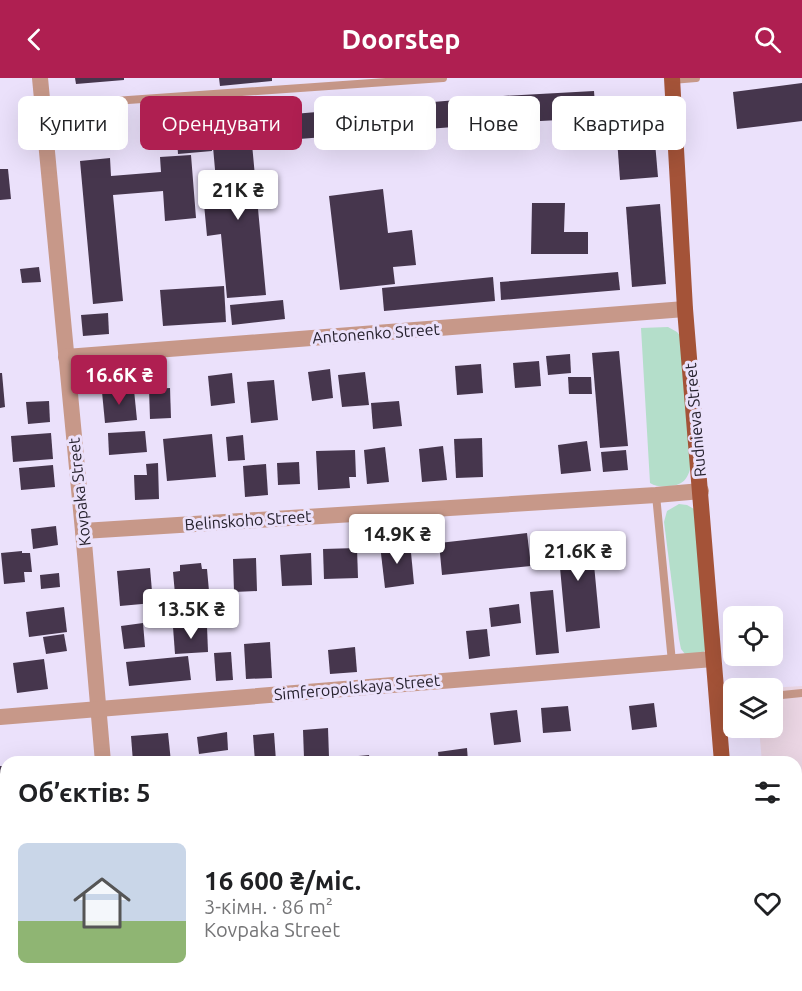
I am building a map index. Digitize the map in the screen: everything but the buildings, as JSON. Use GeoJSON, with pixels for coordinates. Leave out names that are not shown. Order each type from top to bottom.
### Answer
{"type":"FeatureCollection","features":[{"type":"Feature","properties":{"kind":"main road","name":"Rudnieva Street"},"geometry":{"type":"LineString","coordinates":[[672,79],[685,309],[713,659],[723,694]]}},
{"type":"Feature","properties":{"kind":"main road","name":"Rudnieva Street"},"geometry":{"type":"LineString","coordinates":[[722,756],[723,738]]}},
{"type":"Feature","properties":{"kind":"street","name":"Kovpaka Street"},"geometry":{"type":"LineString","coordinates":[[40,78],[42,96]]}},
{"type":"Feature","properties":{"kind":"street","name":"Kovpaka Street"},"geometry":{"type":"LineString","coordinates":[[47,150],[102,756]]}},
{"type":"Feature","properties":{"kind":"street","name":"Antonenko Street"},"geometry":{"type":"LineString","coordinates":[[66,357],[685,309]]}},
{"type":"Feature","properties":{"kind":"street","name":"Belinskoho Street"},"geometry":{"type":"LineString","coordinates":[[83,531],[656,495],[700,490]]}},
{"type":"Feature","properties":{"kind":"street","name":"Simferopolskaya Street"},"geometry":{"type":"LineString","coordinates":[[0,717],[713,659]]}},
{"type":"Feature","properties":{"kind":"lane"},"geometry":{"type":"LineString","coordinates":[[128,100],[442,78]]}},
{"type":"Feature","properties":{"kind":"lane"},"geometry":{"type":"LineString","coordinates":[[672,79],[696,78]]}},
{"type":"Feature","properties":{"kind":"lane"},"geometry":{"type":"LineString","coordinates":[[656,495],[672,662]]}},
{"type":"Feature","properties":{"kind":"lane"},"geometry":{"type":"LineString","coordinates":[[783,695],[802,693]]}},
{"type":"Feature","properties":{"kind":"shaded area"},"geometry":{"type":"Polygon","coordinates":[[[802,686],[802,756],[761,756],[760,738],[783,738],[783,687],[802,686]]]}},
{"type":"Feature","properties":{"kind":"green space"},"geometry":{"type":"Polygon","coordinates":[[[668,327],[683,339],[693,458],[684,481],[662,487],[650,483],[641,328],[668,327]]]}},
{"type":"Feature","properties":{"kind":"green space"},"geometry":{"type":"Polygon","coordinates":[[[679,504],[694,509],[707,648],[701,655],[685,654],[681,649],[679,639],[664,522],[667,511],[679,504]]]}}]}
